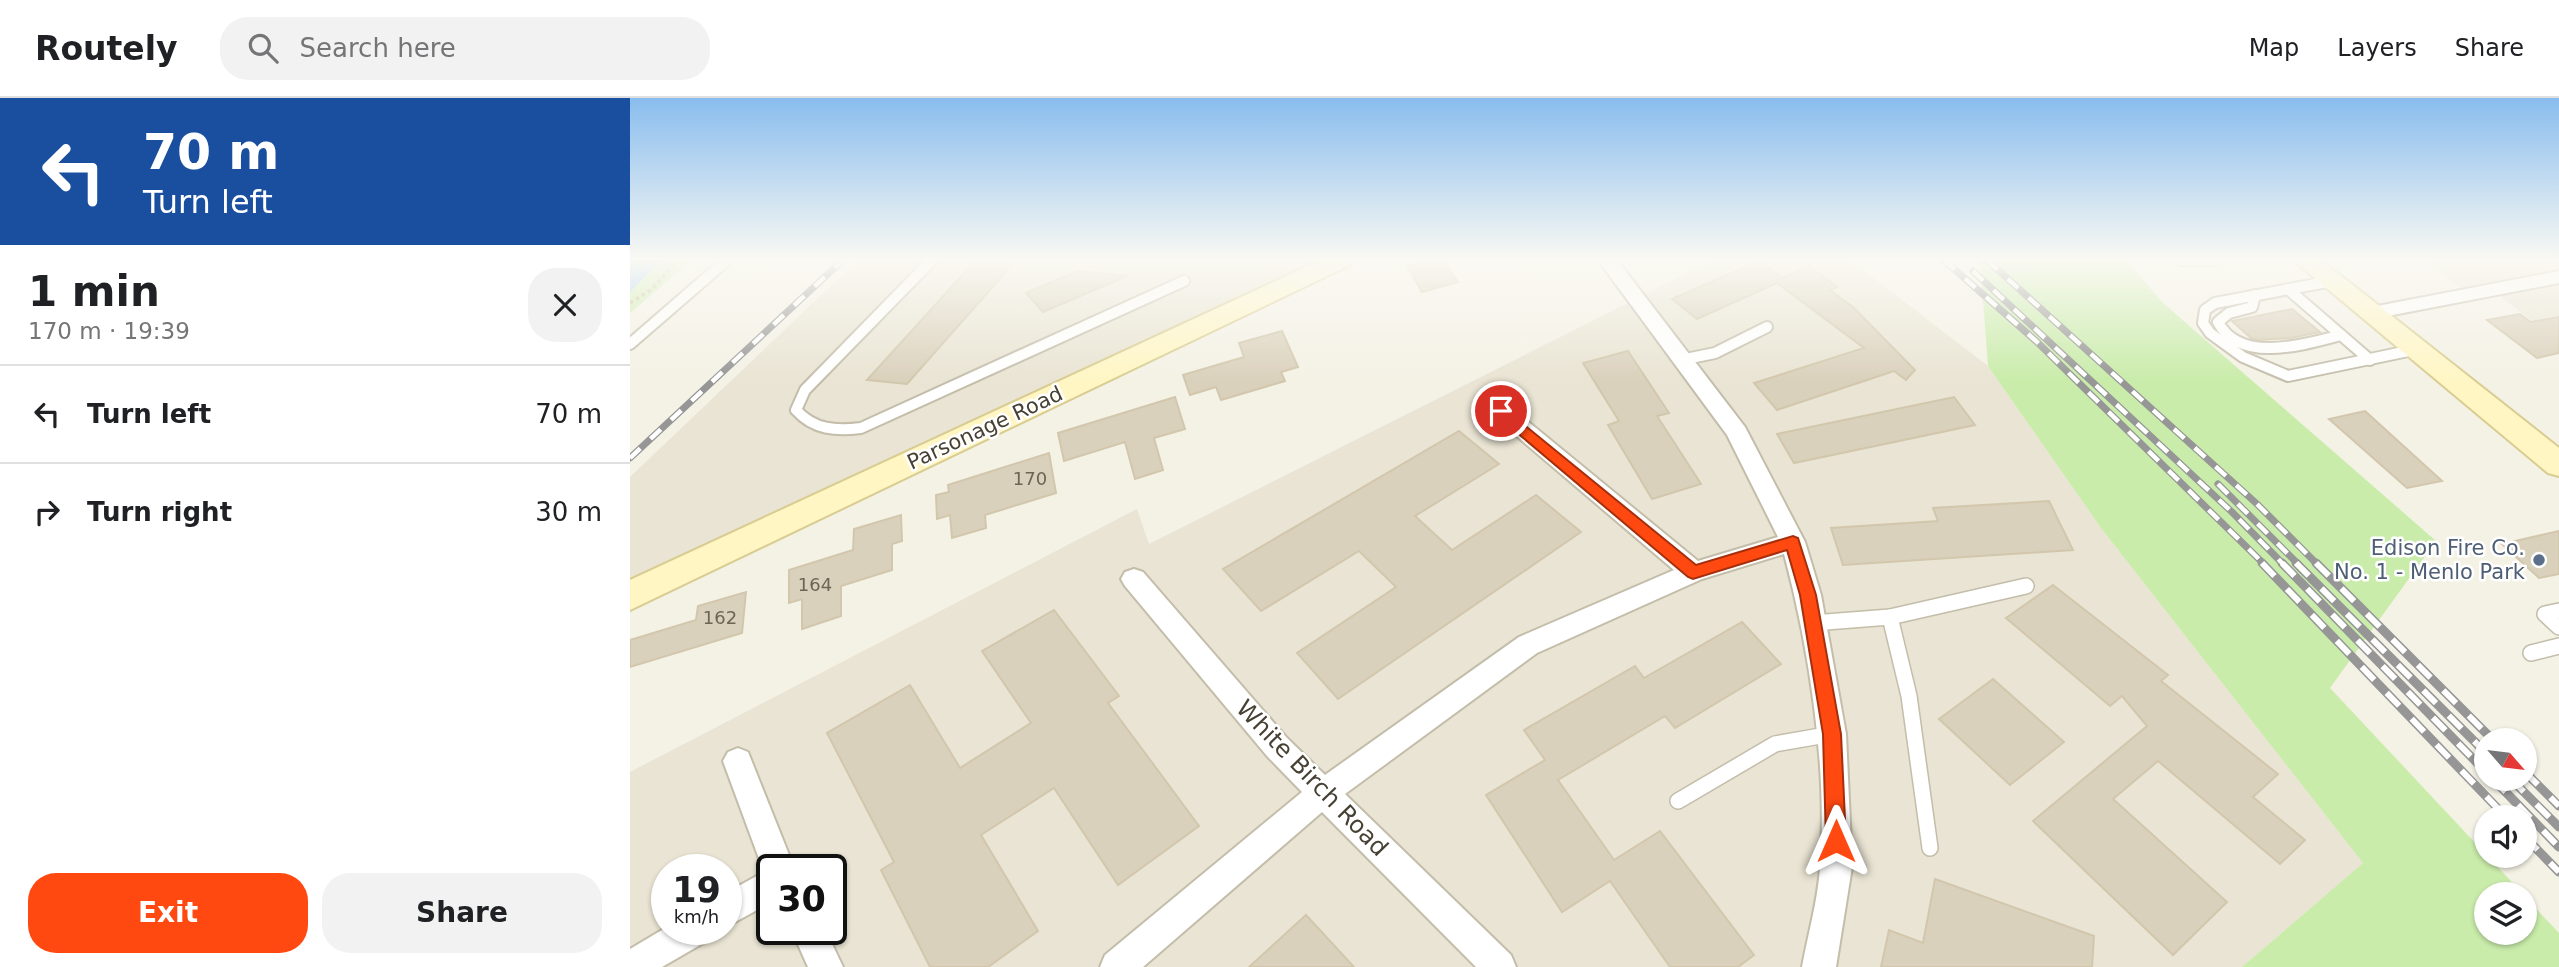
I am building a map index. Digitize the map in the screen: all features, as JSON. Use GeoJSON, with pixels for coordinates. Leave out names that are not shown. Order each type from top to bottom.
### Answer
{"type":"FeatureCollection","features":[{"type":"Feature","properties":{"kind":"main road"},"geometry":{"type":"LineString","coordinates":[[2356,301],[2559,465]]}},
{"type":"Feature","properties":{"kind":"street","name":"Parsonage Road"},"geometry":{"type":"LineString","coordinates":[[630,596],[1255,301]]}},
{"type":"Feature","properties":{"kind":"street"},"geometry":{"type":"LineString","coordinates":[[1637,301],[1737,432],[1793,542],[1812,623],[1832,734],[1837,814],[1836,867],[1819,967]]}},
{"type":"Feature","properties":{"kind":"street"},"geometry":{"type":"LineString","coordinates":[[2372,313],[2437,301]]}},
{"type":"Feature","properties":{"kind":"street"},"geometry":{"type":"LineString","coordinates":[[1501,411],[1693,572]]}},
{"type":"Feature","properties":{"kind":"street"},"geometry":{"type":"LineString","coordinates":[[1117,967],[1322,794],[1528,645],[1693,572],[1793,542]]}},
{"type":"Feature","properties":{"kind":"street","name":"White Birch Road"},"geometry":{"type":"LineString","coordinates":[[1134,579],[1322,794],[1499,967]]}},
{"type":"Feature","properties":{"kind":"street"},"geometry":{"type":"LineString","coordinates":[[738,761],[773,854]]}},
{"type":"Feature","properties":{"kind":"street"},"geometry":{"type":"LineString","coordinates":[[631,967],[668,945]]}},
{"type":"Feature","properties":{"kind":"street"},"geometry":{"type":"LineString","coordinates":[[815,945],[826,967]]}},
{"type":"Feature","properties":{"kind":"lane"},"geometry":{"type":"LineString","coordinates":[[630,344],[680,301]]}},
{"type":"Feature","properties":{"kind":"lane"},"geometry":{"type":"LineString","coordinates":[[892,301],[805,390],[796,410],[804,420],[832,430],[861,428],[1141,301]]}},
{"type":"Feature","properties":{"kind":"lane"},"geometry":{"type":"LineString","coordinates":[[2227,301],[2215,303],[2205,310],[2202,317],[2210,332],[2243,357],[2293,377],[2418,349]]}},
{"type":"Feature","properties":{"kind":"lane"},"geometry":{"type":"LineString","coordinates":[[2254,301],[2252,307],[2223,316],[2218,322],[2220,327],[2236,339],[2265,349],[2283,349],[2341,335]]}},
{"type":"Feature","properties":{"kind":"lane"},"geometry":{"type":"LineString","coordinates":[[2301,301],[2371,360]]}},
{"type":"Feature","properties":{"kind":"lane"},"geometry":{"type":"LineString","coordinates":[[1681,360],[1715,353],[1767,327]]}},
{"type":"Feature","properties":{"kind":"lane"},"geometry":{"type":"LineString","coordinates":[[1812,623],[1890,617],[2026,586]]}},
{"type":"Feature","properties":{"kind":"lane"},"geometry":{"type":"LineString","coordinates":[[2559,611],[2545,614],[2559,627]]}},
{"type":"Feature","properties":{"kind":"lane"},"geometry":{"type":"LineString","coordinates":[[1890,617],[1909,696],[1930,848]]}},
{"type":"Feature","properties":{"kind":"lane"},"geometry":{"type":"LineString","coordinates":[[2531,653],[2559,646]]}},
{"type":"Feature","properties":{"kind":"lane"},"geometry":{"type":"LineString","coordinates":[[1678,802],[1775,744],[1832,734]]}},
{"type":"Feature","properties":{"kind":"shaded area"},"geometry":{"type":"Polygon","coordinates":[[[815,301],[1255,301],[630,596],[630,477],[815,301]]]}},
{"type":"Feature","properties":{"kind":"shaded area"},"geometry":{"type":"Polygon","coordinates":[[[1632,301],[1903,301],[1988,366],[2101,528],[2363,863],[2242,967],[630,967],[630,772],[1137,509],[1149,544],[1632,301]]]}},
{"type":"Feature","properties":{"kind":"shaded area"},"geometry":{"type":"Polygon","coordinates":[[[2505,301],[2559,301],[2559,340],[2505,301]]]}},
{"type":"Feature","properties":{"kind":"green space"},"geometry":{"type":"Polygon","coordinates":[[[630,301],[645,301],[630,313],[630,301]]]}},
{"type":"Feature","properties":{"kind":"green space"},"geometry":{"type":"Polygon","coordinates":[[[1983,301],[2161,301],[2436,541],[2330,688],[2474,842],[2474,868],[2499,868],[2512,882],[2474,882],[2474,945],[2537,945],[2537,910],[2559,933],[2559,967],[2242,967],[2363,863],[2101,528],[1988,366],[1983,301]]]}},
{"type":"Feature","properties":{"kind":"building"},"geometry":{"type":"Polygon","coordinates":[[[939,301],[981,301],[907,384],[867,380],[939,301]]]}},
{"type":"Feature","properties":{"kind":"building"},"geometry":{"type":"Polygon","coordinates":[[[1033,301],[1070,301],[1043,312],[1033,301]]]}},
{"type":"Feature","properties":{"kind":"building"},"geometry":{"type":"Polygon","coordinates":[[[1674,301],[1738,301],[1697,319],[1674,301]]]}},
{"type":"Feature","properties":{"kind":"building"},"geometry":{"type":"Polygon","coordinates":[[[1800,301],[1844,301],[1915,370],[1906,380],[1894,371],[1777,410],[1754,383],[1864,348],[1800,301]]]}},
{"type":"Feature","properties":{"kind":"building"},"geometry":{"type":"Polygon","coordinates":[[[2292,309],[2320,332],[2291,338],[2258,340],[2251,338],[2232,321],[2292,309]]]}},
{"type":"Feature","properties":{"kind":"building"},"geometry":{"type":"Polygon","coordinates":[[[2520,314],[2531,322],[2559,317],[2559,353],[2537,358],[2487,320],[2520,314]]]}},
{"type":"Feature","properties":{"kind":"building"},"geometry":{"type":"Polygon","coordinates":[[[1282,331],[1298,367],[1281,372],[1285,381],[1221,400],[1216,387],[1190,395],[1183,375],[1244,357],[1239,343],[1282,331]]]}},
{"type":"Feature","properties":{"kind":"building"},"geometry":{"type":"Polygon","coordinates":[[[1628,351],[1669,413],[1657,416],[1701,484],[1652,499],[1608,425],[1619,421],[1583,363],[1628,351]]]}},
{"type":"Feature","properties":{"kind":"building"},"geometry":{"type":"Polygon","coordinates":[[[1175,397],[1185,429],[1154,438],[1163,470],[1135,479],[1125,442],[1064,461],[1058,433],[1175,397]]]}},
{"type":"Feature","properties":{"kind":"building"},"geometry":{"type":"Polygon","coordinates":[[[1954,397],[1975,425],[1794,463],[1777,434],[1954,397]]]}},
{"type":"Feature","properties":{"kind":"building"},"geometry":{"type":"Polygon","coordinates":[[[2365,411],[2442,481],[2407,488],[2329,419],[2365,411]]]}},
{"type":"Feature","properties":{"kind":"building"},"geometry":{"type":"Polygon","coordinates":[[[1459,431],[1499,464],[1415,516],[1452,550],[1536,495],[1581,532],[1338,699],[1297,653],[1396,587],[1359,551],[1261,611],[1223,569],[1459,431]]]}},
{"type":"Feature","properties":{"kind":"building"},"geometry":{"type":"Polygon","coordinates":[[[1049,453],[1056,493],[985,515],[986,528],[952,538],[950,515],[937,519],[936,495],[949,492],[948,485],[1049,453]]]}},
{"type":"Feature","properties":{"kind":"building"},"geometry":{"type":"Polygon","coordinates":[[[2049,501],[2073,550],[1843,565],[1831,528],[1938,521],[1933,508],[2049,501]]]}},
{"type":"Feature","properties":{"kind":"building"},"geometry":{"type":"Polygon","coordinates":[[[901,515],[902,541],[892,544],[892,570],[841,586],[841,616],[802,629],[802,599],[789,603],[789,570],[853,550],[854,529],[901,515]]]}},
{"type":"Feature","properties":{"kind":"building","name":"Edison Fire Co. No. 1 - Menlo Park"},"geometry":{"type":"Polygon","coordinates":[[[2559,531],[2559,574],[2539,578],[2502,544],[2559,531]]]}},
{"type":"Feature","properties":{"kind":"building"},"geometry":{"type":"Polygon","coordinates":[[[2053,585],[2168,675],[2161,681],[2278,774],[2253,797],[2305,840],[2280,864],[2158,761],[2113,799],[2227,902],[2173,955],[2033,821],[2147,726],[2122,696],[2110,706],[2006,618],[2053,585]]]}},
{"type":"Feature","properties":{"kind":"building"},"geometry":{"type":"Polygon","coordinates":[[[746,592],[742,633],[630,667],[630,640],[696,620],[698,606],[746,592]]]}},
{"type":"Feature","properties":{"kind":"building"},"geometry":{"type":"Polygon","coordinates":[[[1054,610],[1119,696],[1108,703],[1199,826],[1118,885],[1054,788],[981,835],[1038,931],[988,967],[930,967],[881,870],[894,862],[827,733],[910,685],[960,768],[1031,723],[982,651],[1054,610]]]}},
{"type":"Feature","properties":{"kind":"building"},"geometry":{"type":"Polygon","coordinates":[[[1742,622],[1781,664],[1675,728],[1665,716],[1558,780],[1614,860],[1660,831],[1754,955],[1738,967],[1670,967],[1610,881],[1562,912],[1486,795],[1545,760],[1524,730],[1635,666],[1644,678],[1742,622]]]}},
{"type":"Feature","properties":{"kind":"building"},"geometry":{"type":"Polygon","coordinates":[[[1993,679],[2064,742],[2010,785],[1939,719],[1993,679]]]}},
{"type":"Feature","properties":{"kind":"building"},"geometry":{"type":"Polygon","coordinates":[[[1935,879],[2094,936],[2092,967],[1881,967],[1889,930],[1923,943],[1935,879]]]}},
{"type":"Feature","properties":{"kind":"building"},"geometry":{"type":"Polygon","coordinates":[[[1306,915],[1354,967],[1249,967],[1306,915]]]}},
{"type":"Feature","properties":{"kind":"railway"},"geometry":{"type":"LineString","coordinates":[[630,458],[799,301]]}},
{"type":"Feature","properties":{"kind":"railway"},"geometry":{"type":"LineString","coordinates":[[1990,301],[2036,341],[2264,564]]}},
{"type":"Feature","properties":{"kind":"railway"},"geometry":{"type":"LineString","coordinates":[[2005,301],[2232,512],[2283,564]]}},
{"type":"Feature","properties":{"kind":"railway"},"geometry":{"type":"LineString","coordinates":[[2032,301],[2257,504],[2481,728]]}},
{"type":"Feature","properties":{"kind":"railway"},"geometry":{"type":"LineString","coordinates":[[2218,484],[2298,564]]}},
{"type":"Feature","properties":{"kind":"railway"},"geometry":{"type":"LineString","coordinates":[[2262,563],[2494,805]]}},
{"type":"Feature","properties":{"kind":"railway"},"geometry":{"type":"LineString","coordinates":[[2282,563],[2474,760]]}},
{"type":"Feature","properties":{"kind":"railway"},"geometry":{"type":"LineString","coordinates":[[2296,563],[2474,741]]}},
{"type":"Feature","properties":{"kind":"railway"},"geometry":{"type":"LineString","coordinates":[[2538,785],[2559,806]]}},
{"type":"Feature","properties":{"kind":"railway"},"geometry":{"type":"LineString","coordinates":[[2505,791],[2559,847]]}},
{"type":"Feature","properties":{"kind":"railway"},"geometry":{"type":"LineString","coordinates":[[2523,791],[2559,827]]}},
{"type":"Feature","properties":{"kind":"railway"},"geometry":{"type":"LineString","coordinates":[[2537,849],[2559,872]]}},
{"type":"Feature","properties":{"kind":"place","name":"Edison Fire Co. No. 1 - Menlo Park"},"geometry":{"type":"Point","coordinates":[2539,560]}},
{"type":"Feature","properties":{"kind":"route"},"geometry":{"type":"LineString","coordinates":[[1501,411],[1693,572],[1793,542],[1808,595],[1832,734],[1836,841]]}}]}
